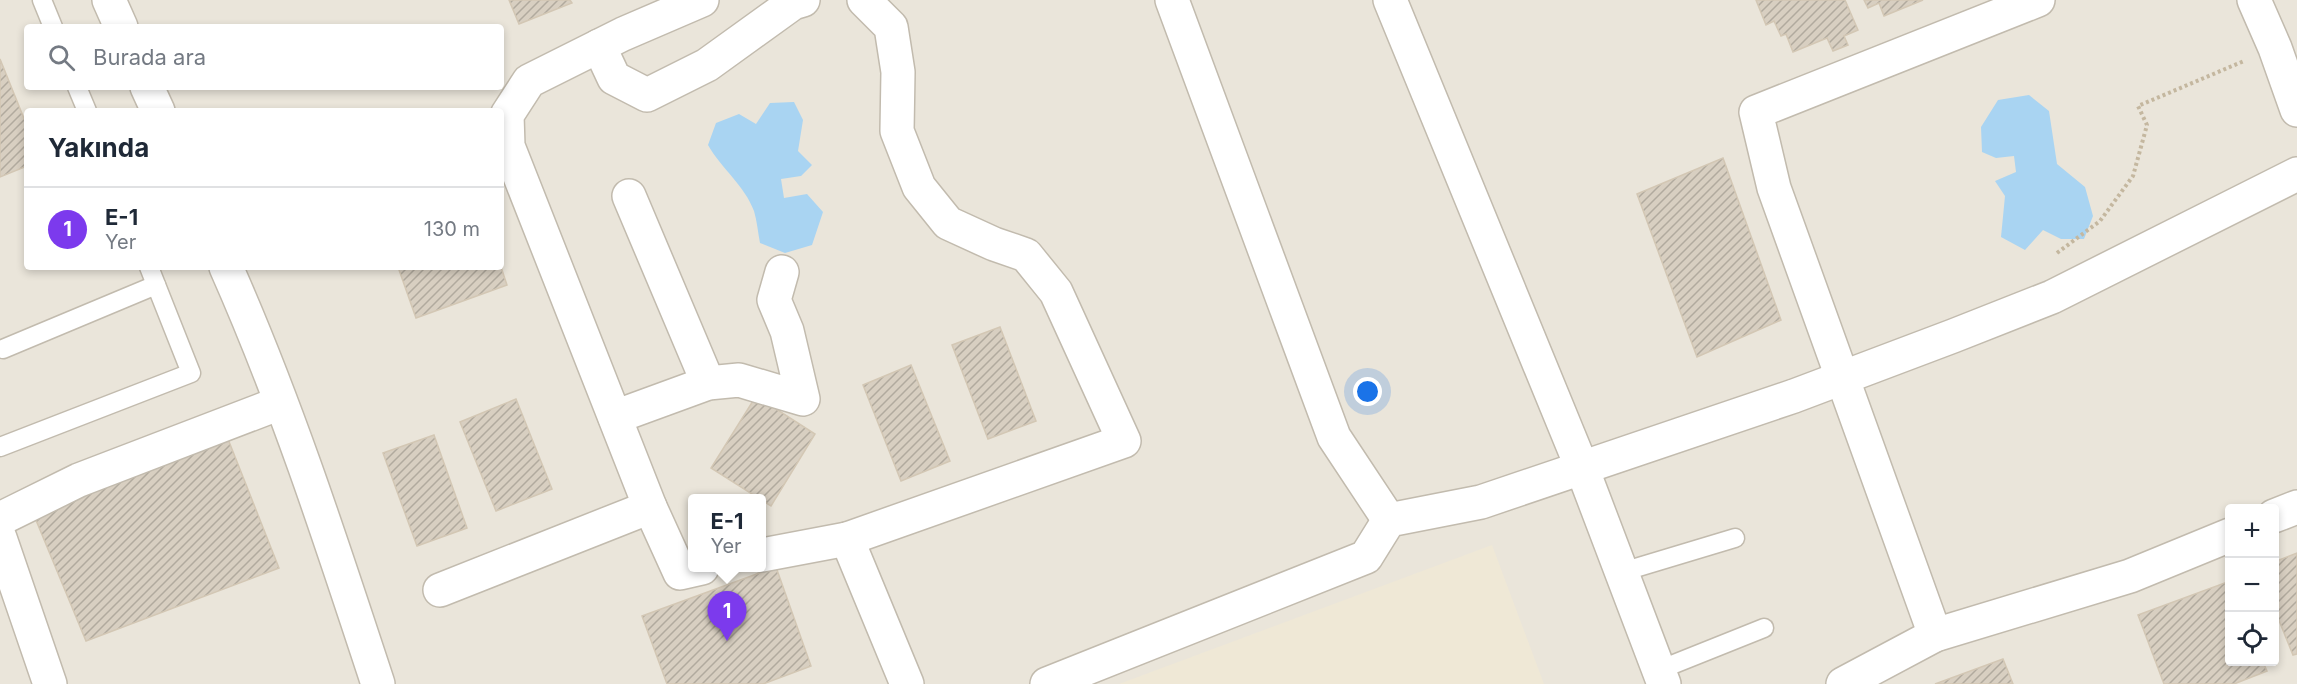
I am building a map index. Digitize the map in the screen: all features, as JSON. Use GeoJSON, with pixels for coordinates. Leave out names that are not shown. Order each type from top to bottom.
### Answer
{"type":"FeatureCollection","features":[{"type":"Feature","properties":{"kind":"street"},"geometry":{"type":"LineString","coordinates":[[109,0],[119,24]]}},
{"type":"Feature","properties":{"kind":"street"},"geometry":{"type":"LineString","coordinates":[[688,571],[680,573],[650,507],[508,146],[507,115],[529,81],[599,46],[702,0]]}},
{"type":"Feature","properties":{"kind":"street"},"geometry":{"type":"LineString","coordinates":[[599,46],[614,78],[647,95],[706,65],[793,3],[803,0]]}},
{"type":"Feature","properties":{"kind":"street"},"geometry":{"type":"LineString","coordinates":[[766,554],[847,539],[1124,441],[1056,292],[1026,255],[994,244],[948,223],[919,187],[897,131],[898,72],[891,27],[864,0]]}},
{"type":"Feature","properties":{"kind":"street"},"geometry":{"type":"LineString","coordinates":[[1172,0],[1334,437],[1389,520]]}},
{"type":"Feature","properties":{"kind":"street"},"geometry":{"type":"LineString","coordinates":[[1390,0],[1582,468],[1662,677]]}},
{"type":"Feature","properties":{"kind":"street"},"geometry":{"type":"LineString","coordinates":[[2254,0],[2275,48],[2297,110]]}},
{"type":"Feature","properties":{"kind":"street"},"geometry":{"type":"LineString","coordinates":[[1935,635],[1774,188],[1756,112],[2034,1]]}},
{"type":"Feature","properties":{"kind":"street"},"geometry":{"type":"LineString","coordinates":[[148,90],[157,108]]}},
{"type":"Feature","properties":{"kind":"street"},"geometry":{"type":"LineString","coordinates":[[1047,684],[1366,557],[1389,520],[1481,502],[1842,378],[2052,297],[2297,174]]}},
{"type":"Feature","properties":{"kind":"street"},"geometry":{"type":"LineString","coordinates":[[629,196],[708,383]]}},
{"type":"Feature","properties":{"kind":"street"},"geometry":{"type":"LineString","coordinates":[[227,270],[243,305],[321,513],[378,684]]}},
{"type":"Feature","properties":{"kind":"street"},"geometry":{"type":"LineString","coordinates":[[615,417],[708,383],[739,380],[803,399],[787,332],[774,300],[782,272]]}},
{"type":"Feature","properties":{"kind":"street"},"geometry":{"type":"LineString","coordinates":[[0,519],[80,480],[280,403]]}},
{"type":"Feature","properties":{"kind":"street"},"geometry":{"type":"LineString","coordinates":[[440,590],[650,507]]}},
{"type":"Feature","properties":{"kind":"street"},"geometry":{"type":"LineString","coordinates":[[2279,514],[2297,507]]}},
{"type":"Feature","properties":{"kind":"street"},"geometry":{"type":"LineString","coordinates":[[1843,684],[1935,635],[2130,576],[2225,537]]}},
{"type":"Feature","properties":{"kind":"street"},"geometry":{"type":"LineString","coordinates":[[0,538],[50,684]]}},
{"type":"Feature","properties":{"kind":"street"},"geometry":{"type":"LineString","coordinates":[[847,539],[907,684]]}},
{"type":"Feature","properties":{"kind":"lane"},"geometry":{"type":"LineString","coordinates":[[42,0],[52,24]]}},
{"type":"Feature","properties":{"kind":"lane"},"geometry":{"type":"LineString","coordinates":[[78,90],[86,108]]}},
{"type":"Feature","properties":{"kind":"lane"},"geometry":{"type":"LineString","coordinates":[[0,447],[191,373],[150,270]]}},
{"type":"Feature","properties":{"kind":"lane"},"geometry":{"type":"LineString","coordinates":[[3,349],[156,285]]}},
{"type":"Feature","properties":{"kind":"lane"},"geometry":{"type":"LineString","coordinates":[[1622,572],[1735,538]]}},
{"type":"Feature","properties":{"kind":"lane"},"geometry":{"type":"LineString","coordinates":[[1662,677],[1764,628]]}},
{"type":"Feature","properties":{"kind":"path"},"geometry":{"type":"LineString","coordinates":[[2052,297],[2042,264],[2100,221],[2133,176],[2147,125],[2138,105],[2275,48]]}},
{"type":"Feature","properties":{"kind":"shaded area"},"geometry":{"type":"Polygon","coordinates":[[[0,0],[2297,0],[2297,684],[0,684],[0,0]]]}},
{"type":"Feature","properties":{"kind":"shaded area"},"geometry":{"type":"Polygon","coordinates":[[[1492,545],[1544,684],[1119,684],[1492,545]]]}},
{"type":"Feature","properties":{"kind":"water"},"geometry":{"type":"Polygon","coordinates":[[[2029,95],[2049,111],[2057,164],[2085,187],[2093,216],[2084,239],[2061,239],[2043,230],[2025,250],[2001,237],[2005,196],[1995,181],[2016,172],[2014,156],[1996,158],[1982,152],[1981,127],[1998,100],[2029,95]]]}},
{"type":"Feature","properties":{"kind":"water"},"geometry":{"type":"Polygon","coordinates":[[[794,102],[803,120],[798,151],[812,165],[801,176],[781,179],[784,198],[807,194],[823,212],[812,245],[785,253],[760,243],[750,202],[708,145],[716,123],[739,114],[756,124],[770,103],[794,102]]]}},
{"type":"Feature","properties":{"kind":"building"},"geometry":{"type":"Polygon","coordinates":[[[509,0],[570,0],[572,3],[519,24],[509,0]]]}},
{"type":"Feature","properties":{"kind":"building"},"geometry":{"type":"Polygon","coordinates":[[[1756,0],[1845,0],[1858,30],[1844,36],[1848,45],[1833,51],[1827,38],[1793,52],[1786,34],[1781,36],[1774,21],[1766,25],[1756,0]]]}},
{"type":"Feature","properties":{"kind":"building"},"geometry":{"type":"Polygon","coordinates":[[[1864,0],[1923,0],[1884,16],[1879,3],[1868,8],[1864,0]]]}},
{"type":"Feature","properties":{"kind":"building"},"geometry":{"type":"Polygon","coordinates":[[[0,59],[24,119],[24,167],[0,177],[0,59]]]}},
{"type":"Feature","properties":{"kind":"building"},"geometry":{"type":"Polygon","coordinates":[[[1723,158],[1781,320],[1697,357],[1637,194],[1723,158]]]}},
{"type":"Feature","properties":{"kind":"building"},"geometry":{"type":"Polygon","coordinates":[[[399,270],[502,270],[507,285],[416,318],[399,270]]]}},
{"type":"Feature","properties":{"kind":"building"},"geometry":{"type":"Polygon","coordinates":[[[1000,327],[1036,421],[988,439],[952,345],[1000,327]]]}},
{"type":"Feature","properties":{"kind":"building"},"geometry":{"type":"Polygon","coordinates":[[[911,365],[950,461],[901,481],[863,385],[911,365]]]}},
{"type":"Feature","properties":{"kind":"building"},"geometry":{"type":"Polygon","coordinates":[[[756,396],[815,434],[771,506],[766,503],[766,494],[752,494],[711,468],[756,396]]]}},
{"type":"Feature","properties":{"kind":"building"},"geometry":{"type":"Polygon","coordinates":[[[516,399],[552,489],[496,511],[460,422],[516,399]]]}},
{"type":"Feature","properties":{"kind":"building"},"geometry":{"type":"Polygon","coordinates":[[[226,434],[279,568],[86,641],[33,513],[226,434]]]}},
{"type":"Feature","properties":{"kind":"building"},"geometry":{"type":"Polygon","coordinates":[[[434,435],[467,528],[417,546],[383,453],[434,435]]]}},
{"type":"Feature","properties":{"kind":"building"},"geometry":{"type":"Polygon","coordinates":[[[2297,553],[2297,654],[2293,655],[2279,620],[2279,560],[2297,553]]]}},
{"type":"Feature","properties":{"kind":"building"},"geometry":{"type":"Polygon","coordinates":[[[776,567],[811,666],[763,684],[667,684],[642,616],[776,567]]]}},
{"type":"Feature","properties":{"kind":"building"},"geometry":{"type":"Polygon","coordinates":[[[2225,583],[2225,666],[2265,666],[2267,671],[2234,684],[2164,684],[2138,615],[2225,583]]]}},
{"type":"Feature","properties":{"kind":"building"},"geometry":{"type":"Polygon","coordinates":[[[2003,659],[2013,684],[1935,684],[2003,659]]]}},
{"type":"Feature","properties":{"kind":"place","name":"E-1"},"geometry":{"type":"Point","coordinates":[727,641]}}]}
